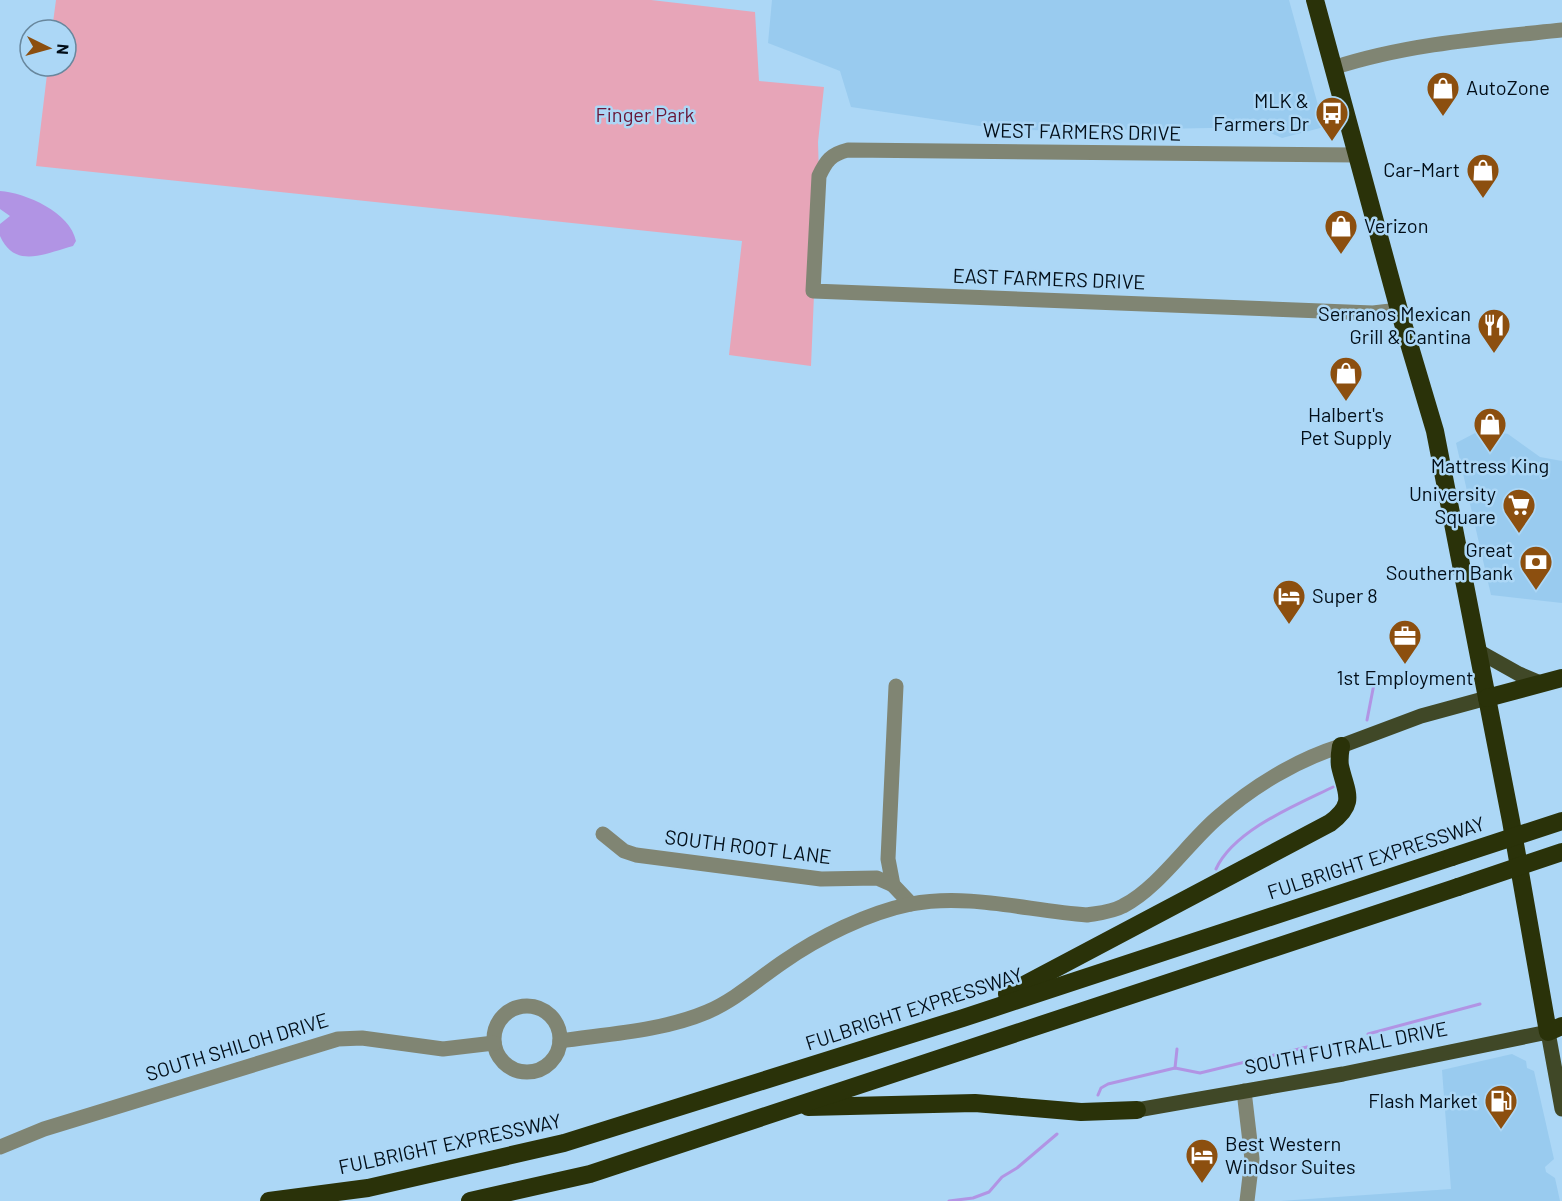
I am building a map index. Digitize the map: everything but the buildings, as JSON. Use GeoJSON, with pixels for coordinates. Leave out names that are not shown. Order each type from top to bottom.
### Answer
{"type":"FeatureCollection","features":[{"type":"Feature","properties":{"kind":"highway"},"geometry":{"type":"LineString","coordinates":[[1315,0],[1399,310],[1435,431],[1555,1029]]}},
{"type":"Feature","properties":{"kind":"highway"},"geometry":{"type":"LineString","coordinates":[[1487,698],[1562,678]]}},
{"type":"Feature","properties":{"kind":"highway"},"geometry":{"type":"LineString","coordinates":[[963,1018],[1330,823],[1344,809],[1348,795],[1340,765],[1341,746]]}},
{"type":"Feature","properties":{"kind":"highway","name":"FULBRIGHT EXPRESSWAY"},"geometry":{"type":"LineString","coordinates":[[269,1201],[368,1188],[564,1143],[963,1018],[1562,820]]}},
{"type":"Feature","properties":{"kind":"highway"},"geometry":{"type":"LineString","coordinates":[[470,1201],[590,1174],[1562,852]]}},
{"type":"Feature","properties":{"kind":"highway"},"geometry":{"type":"LineString","coordinates":[[788,1107],[975,1103],[1081,1112],[1137,1110]]}},
{"type":"Feature","properties":{"kind":"main road"},"geometry":{"type":"LineString","coordinates":[[1478,651],[1519,675],[1540,683]]}},
{"type":"Feature","properties":{"kind":"main road"},"geometry":{"type":"LineString","coordinates":[[1341,746],[1421,716],[1487,698]]}},
{"type":"Feature","properties":{"kind":"main road"},"geometry":{"type":"LineString","coordinates":[[1555,1029],[1562,1109]]}},
{"type":"Feature","properties":{"kind":"main road","name":"SOUTH FUTRALL DRIVE"},"geometry":{"type":"LineString","coordinates":[[1137,1110],[1343,1074],[1555,1029]]}},
{"type":"Feature","properties":{"kind":"street"},"geometry":{"type":"LineString","coordinates":[[1333,68],[1353,62],[1465,41],[1562,30]]}},
{"type":"Feature","properties":{"kind":"street","name":"WEST FARMERS DRIVE"},"geometry":{"type":"LineString","coordinates":[[819,176],[830,158],[836,153],[848,150],[1358,155]]}},
{"type":"Feature","properties":{"kind":"street","name":"EAST FARMERS DRIVE"},"geometry":{"type":"LineString","coordinates":[[819,176],[813,291],[1373,313],[1399,310]]}},
{"type":"Feature","properties":{"kind":"street"},"geometry":{"type":"LineString","coordinates":[[896,686],[888,859],[894,885],[911,904]]}},
{"type":"Feature","properties":{"kind":"street"},"geometry":{"type":"LineString","coordinates":[[560,1041],[668,1024],[707,1012],[810,946],[866,919],[911,904],[950,900],[1087,915],[1106,913],[1123,907],[1145,890],[1217,818],[1246,795],[1290,768],[1341,746]]}},
{"type":"Feature","properties":{"kind":"street","name":"SOUTH ROOT LANE"},"geometry":{"type":"LineString","coordinates":[[603,834],[624,851],[636,855],[809,878],[877,878],[894,885]]}},
{"type":"Feature","properties":{"kind":"street"},"geometry":{"type":"LineString","coordinates":[[528,1006],[549,1014],[556,1023],[560,1041],[557,1055],[550,1063],[531,1072],[511,1068],[497,1053],[494,1042],[500,1021],[517,1007],[528,1006]]}},
{"type":"Feature","properties":{"kind":"street","name":"SOUTH SHILOH DRIVE"},"geometry":{"type":"LineString","coordinates":[[0,1147],[44,1129],[338,1039],[362,1038],[443,1049],[494,1042]]}},
{"type":"Feature","properties":{"kind":"street"},"geometry":{"type":"LineString","coordinates":[[1244,1091],[1252,1159],[1247,1201]]}},
{"type":"Feature","properties":{"kind":"shaded area"},"geometry":{"type":"Polygon","coordinates":[[[772,0],[1289,0],[1324,127],[1282,138],[1257,127],[1062,131],[1000,129],[851,107],[840,71],[768,43],[772,0]]]}},
{"type":"Feature","properties":{"kind":"shaded area"},"geometry":{"type":"Polygon","coordinates":[[[0,191],[34,200],[56,213],[72,231],[76,241],[73,246],[42,255],[23,256],[14,253],[0,236],[0,224],[10,216],[0,209],[0,191]]]}},
{"type":"Feature","properties":{"kind":"shaded area","name":"University Square"},"geometry":{"type":"Polygon","coordinates":[[[1487,430],[1508,434],[1540,457],[1562,461],[1562,603],[1491,595],[1456,443],[1477,432],[1487,430]]]}},
{"type":"Feature","properties":{"kind":"shaded area"},"geometry":{"type":"Polygon","coordinates":[[[1512,1054],[1526,1061],[1527,1068],[1534,1071],[1554,1159],[1545,1167],[1546,1172],[1555,1178],[1560,1201],[1280,1201],[1451,1189],[1442,1070],[1512,1054]]]}},
{"type":"Feature","properties":{"kind":"green space","name":"Finger Park"},"geometry":{"type":"Polygon","coordinates":[[[56,0],[651,0],[755,12],[759,81],[824,87],[818,142],[819,176],[811,366],[729,355],[742,241],[36,166],[47,78],[78,78],[78,18],[54,18],[56,0]]]}},
{"type":"Feature","properties":{"kind":"waterway"},"geometry":{"type":"LineString","coordinates":[[1367,720],[1374,684]]}},
{"type":"Feature","properties":{"kind":"waterway"},"geometry":{"type":"LineString","coordinates":[[1216,869],[1225,855],[1251,831],[1267,820],[1333,787]]}},
{"type":"Feature","properties":{"kind":"waterway"},"geometry":{"type":"LineString","coordinates":[[1368,1034],[1480,1004]]}},
{"type":"Feature","properties":{"kind":"waterway"},"geometry":{"type":"LineString","coordinates":[[1098,1095],[1101,1088],[1108,1084],[1175,1068],[1200,1073],[1307,1047]]}},
{"type":"Feature","properties":{"kind":"waterway"},"geometry":{"type":"LineString","coordinates":[[1175,1068],[1177,1049]]}},
{"type":"Feature","properties":{"kind":"waterway"},"geometry":{"type":"LineString","coordinates":[[949,1201],[973,1198],[989,1192],[1002,1177],[1017,1168],[1057,1134]]}},
{"type":"Feature","properties":{"kind":"place","name":"AutoZone"},"geometry":{"type":"Point","coordinates":[1443,117]}},
{"type":"Feature","properties":{"kind":"place","name":"MLK & Farmers Dr"},"geometry":{"type":"Point","coordinates":[1332,142]}},
{"type":"Feature","properties":{"kind":"place","name":"Car-Mart"},"geometry":{"type":"Point","coordinates":[1483,199]}},
{"type":"Feature","properties":{"kind":"place","name":"Verizon"},"geometry":{"type":"Point","coordinates":[1341,255]}},
{"type":"Feature","properties":{"kind":"place","name":"Serranos Mexican Grill & Cantina"},"geometry":{"type":"Point","coordinates":[1494,354]}},
{"type":"Feature","properties":{"kind":"place","name":"Halbert's Pet Supply"},"geometry":{"type":"Point","coordinates":[1346,402]}},
{"type":"Feature","properties":{"kind":"place","name":"Mattress King"},"geometry":{"type":"Point","coordinates":[1490,453]}},
{"type":"Feature","properties":{"kind":"place","name":"University Square"},"geometry":{"type":"Point","coordinates":[1519,534]}},
{"type":"Feature","properties":{"kind":"place","name":"Great Southern Bank"},"geometry":{"type":"Point","coordinates":[1536,591]}},
{"type":"Feature","properties":{"kind":"place","name":"Super 8"},"geometry":{"type":"Point","coordinates":[1289,625]}},
{"type":"Feature","properties":{"kind":"place","name":"1st Employment"},"geometry":{"type":"Point","coordinates":[1405,665]}},
{"type":"Feature","properties":{"kind":"place","name":"Flash Market"},"geometry":{"type":"Point","coordinates":[1501,1130]}},
{"type":"Feature","properties":{"kind":"place","name":"Best Western Windsor Suites"},"geometry":{"type":"Point","coordinates":[1202,1184]}}]}
